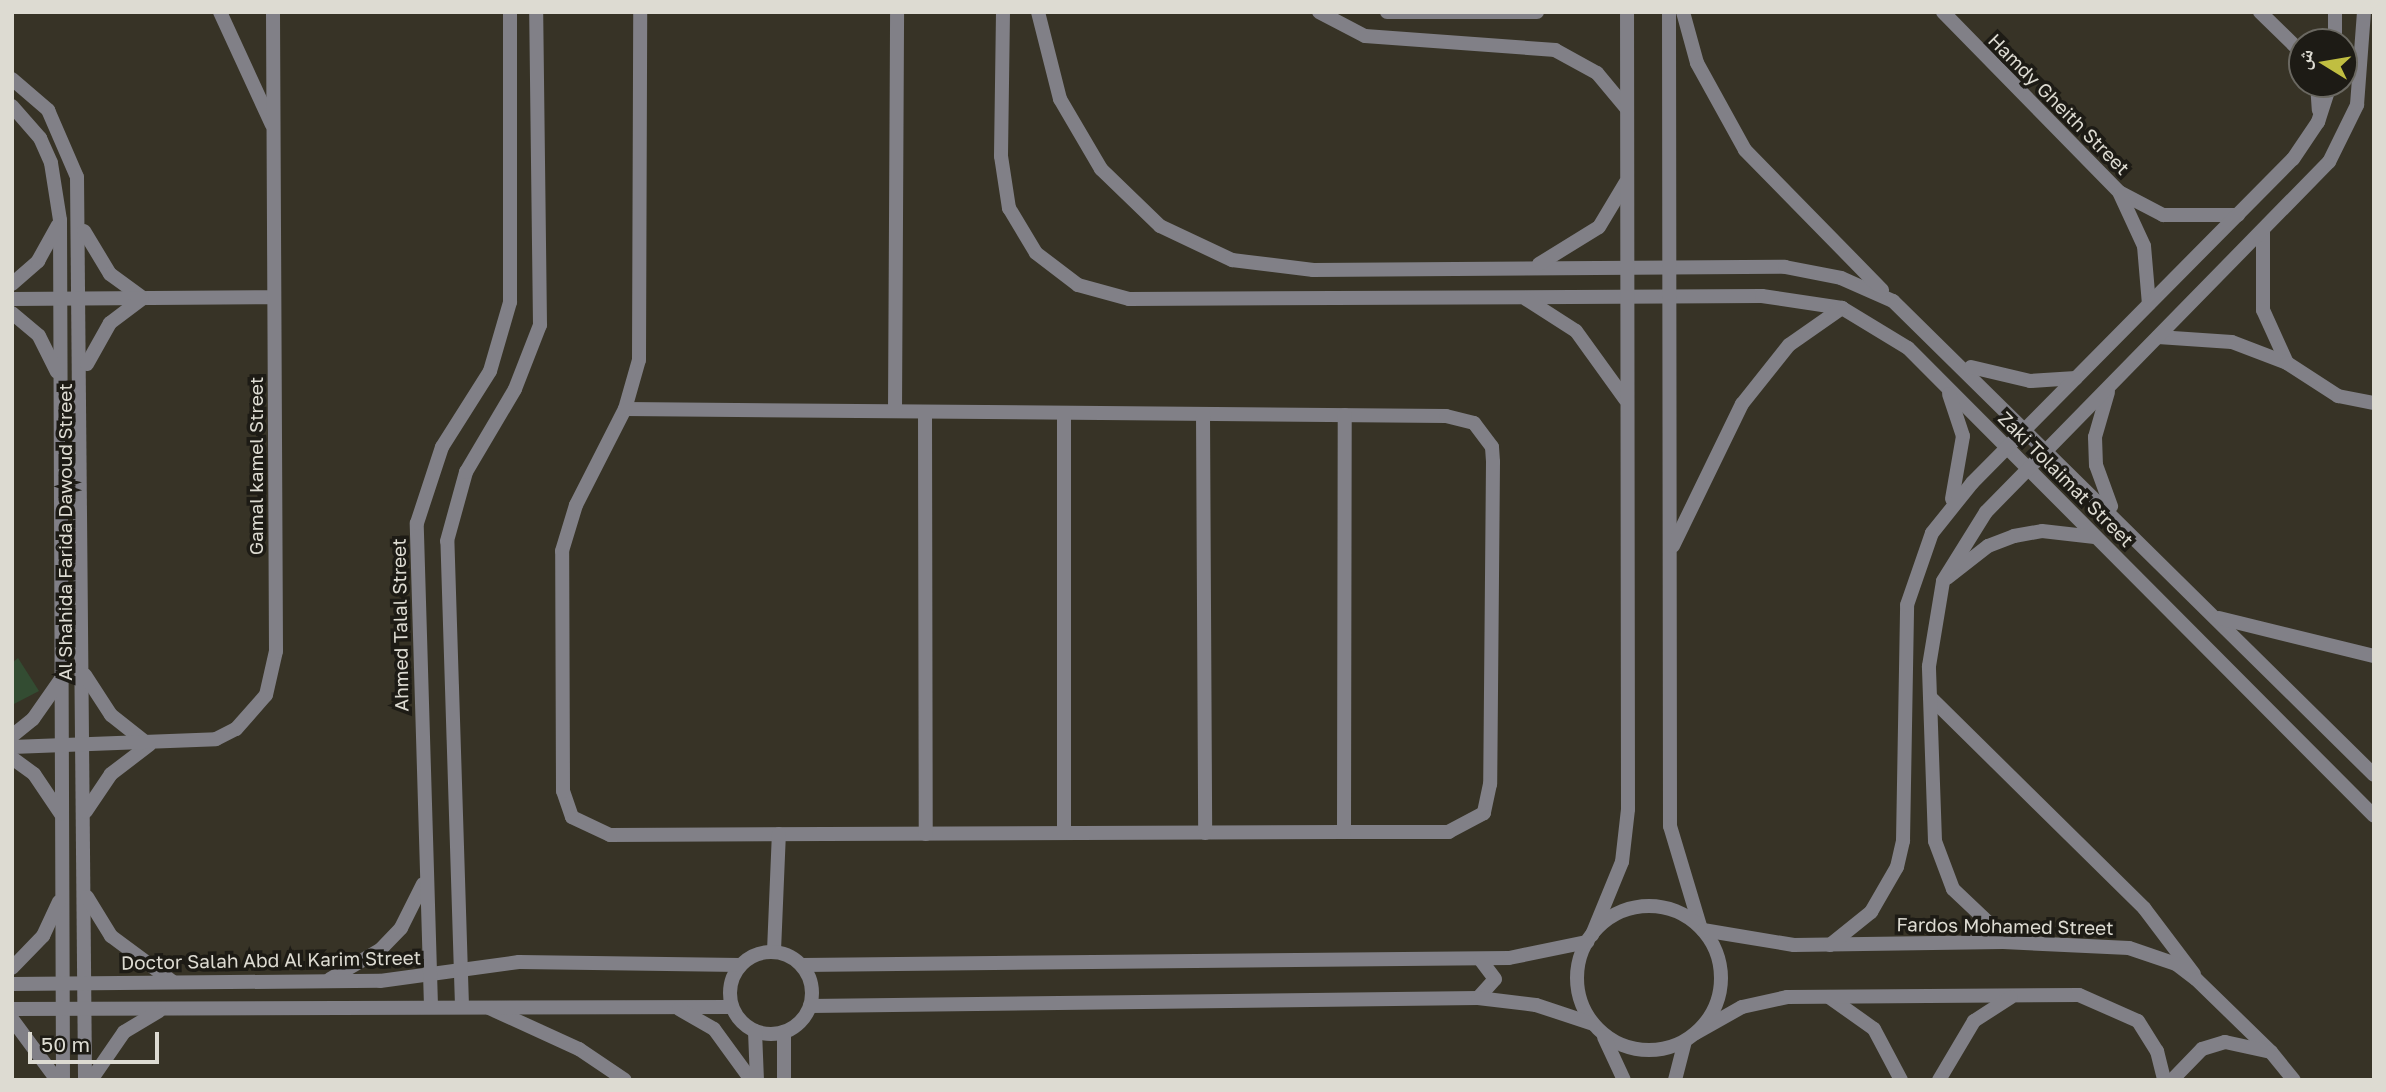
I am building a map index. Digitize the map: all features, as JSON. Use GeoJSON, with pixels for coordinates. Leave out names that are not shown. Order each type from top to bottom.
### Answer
{"type":"FeatureCollection","features":[{"type":"Feature","properties":{"kind":"street"},"geometry":{"type":"LineString","coordinates":[[220,12],[274,131]]}},
{"type":"Feature","properties":{"kind":"street","name":"Gamal kamel Street"},"geometry":{"type":"LineString","coordinates":[[12,747],[194,744],[236,729],[260,705],[274,674],[273,12]]}},
{"type":"Feature","properties":{"kind":"street","name":"Ahmed Talal Street"},"geometry":{"type":"LineString","coordinates":[[430,1006],[417,523],[430,471],[504,338],[512,263],[510,12]]}},
{"type":"Feature","properties":{"kind":"street"},"geometry":{"type":"LineString","coordinates":[[462,1006],[447,541],[466,472],[515,389],[540,325],[536,12]]}},
{"type":"Feature","properties":{"kind":"street"},"geometry":{"type":"LineString","coordinates":[[625,409],[1461,417],[1485,434],[1493,462],[1490,784],[1484,813],[1448,832],[596,833],[565,805],[562,551],[576,505],[625,409],[641,334],[640,12]]}},
{"type":"Feature","properties":{"kind":"street"},"geometry":{"type":"LineString","coordinates":[[895,411],[897,12]]}},
{"type":"Feature","properties":{"kind":"street","name":"Zaki Tolaimat Street"},"geometry":{"type":"LineString","coordinates":[[1003,12],[1001,156],[1009,208],[1036,253],[1078,285],[1129,299],[1762,296],[1842,308],[1887,331],[1946,386],[2374,816]]}},
{"type":"Feature","properties":{"kind":"street","name":"Zaki Tolaimat Street"},"geometry":{"type":"LineString","coordinates":[[1038,12],[1047,60],[1079,135],[1129,200],[1195,247],[1232,260],[1312,270],[1669,267],[1814,271],[1893,301],[1964,364],[2374,775]]}},
{"type":"Feature","properties":{"kind":"street"},"geometry":{"type":"LineString","coordinates":[[1319,12],[1365,36],[1555,50],[1597,73],[1627,109]]}},
{"type":"Feature","properties":{"kind":"street"},"geometry":{"type":"LineString","coordinates":[[1387,12],[1538,12]]}},
{"type":"Feature","properties":{"kind":"street"},"geometry":{"type":"LineString","coordinates":[[1624,1080],[1577,984],[1590,938],[1615,887],[1627,836],[1627,12]]}},
{"type":"Feature","properties":{"kind":"street"},"geometry":{"type":"LineString","coordinates":[[1669,12],[1670,826],[1701,928],[1718,955],[1721,983],[1714,1010],[1691,1037],[1675,1080]]}},
{"type":"Feature","properties":{"kind":"street"},"geometry":{"type":"LineString","coordinates":[[1683,12],[1706,82],[1745,150],[1893,301]]}},
{"type":"Feature","properties":{"kind":"street","name":"Hamdy Gheith Street"},"geometry":{"type":"LineString","coordinates":[[1943,12],[2119,192],[2163,215],[2238,215]]}},
{"type":"Feature","properties":{"kind":"street"},"geometry":{"type":"LineString","coordinates":[[2259,12],[2288,40]]}},
{"type":"Feature","properties":{"kind":"street"},"geometry":{"type":"LineString","coordinates":[[2009,942],[1969,910],[1942,866],[1932,815],[1931,636],[1943,581],[1968,534],[2028,468],[2329,162],[2350,125],[2361,84],[2364,12]]}},
{"type":"Feature","properties":{"kind":"street"},"geometry":{"type":"LineString","coordinates":[[510,54],[536,52]]}},
{"type":"Feature","properties":{"kind":"street","name":"Al Shahida Farida Dawoud Street"},"geometry":{"type":"LineString","coordinates":[[12,79],[62,131],[77,177],[83,379],[85,1080]]}},
{"type":"Feature","properties":{"kind":"street"},"geometry":{"type":"LineString","coordinates":[[2317,98],[2318,122]]}},
{"type":"Feature","properties":{"kind":"street"},"geometry":{"type":"LineString","coordinates":[[1945,513],[2293,159],[2318,122],[2326,98]]}},
{"type":"Feature","properties":{"kind":"street","name":"Al Shahida Farida Dawoud Street"},"geometry":{"type":"LineString","coordinates":[[12,106],[40,138],[51,163],[60,220],[63,1080]]}},
{"type":"Feature","properties":{"kind":"street"},"geometry":{"type":"LineString","coordinates":[[1526,268],[1578,246],[1599,227],[1628,178]]}},
{"type":"Feature","properties":{"kind":"street","name":"Hamdy Gheith Street"},"geometry":{"type":"LineString","coordinates":[[2119,192],[2144,246],[2149,304]]}},
{"type":"Feature","properties":{"kind":"street"},"geometry":{"type":"LineString","coordinates":[[12,284],[37,261],[60,220]]}},
{"type":"Feature","properties":{"kind":"street"},"geometry":{"type":"LineString","coordinates":[[80,220],[110,274],[144,298]]}},
{"type":"Feature","properties":{"kind":"street"},"geometry":{"type":"LineString","coordinates":[[2263,231],[2263,310],[2287,363]]}},
{"type":"Feature","properties":{"kind":"street"},"geometry":{"type":"LineString","coordinates":[[12,299],[274,297]]}},
{"type":"Feature","properties":{"kind":"street"},"geometry":{"type":"LineString","coordinates":[[83,379],[97,340],[144,298]]}},
{"type":"Feature","properties":{"kind":"street"},"geometry":{"type":"LineString","coordinates":[[1525,299],[1598,352],[1628,404]]}},
{"type":"Feature","properties":{"kind":"street"},"geometry":{"type":"LineString","coordinates":[[1669,554],[1742,404],[1789,345],[1842,308]]}},
{"type":"Feature","properties":{"kind":"street"},"geometry":{"type":"LineString","coordinates":[[12,313],[39,336],[60,378]]}},
{"type":"Feature","properties":{"kind":"street"},"geometry":{"type":"LineString","coordinates":[[2158,337],[2232,342],[2287,363],[2338,396],[2374,403]]}},
{"type":"Feature","properties":{"kind":"street"},"geometry":{"type":"LineString","coordinates":[[1964,364],[2019,380],[2076,378]]}},
{"type":"Feature","properties":{"kind":"street"},"geometry":{"type":"LineString","coordinates":[[2112,384],[2095,437],[2096,465],[2117,517]]}},
{"type":"Feature","properties":{"kind":"street"},"geometry":{"type":"LineString","coordinates":[[1830,945],[1871,912],[1897,867],[1903,841],[1907,605],[1921,556],[1945,513],[1963,463],[1963,436],[1946,386]]}},
{"type":"Feature","properties":{"kind":"street"},"geometry":{"type":"LineString","coordinates":[[925,412],[926,834]]}},
{"type":"Feature","properties":{"kind":"street"},"geometry":{"type":"LineString","coordinates":[[1064,833],[1065,413]]}},
{"type":"Feature","properties":{"kind":"street"},"geometry":{"type":"LineString","coordinates":[[1203,414],[1205,833]]}},
{"type":"Feature","properties":{"kind":"street"},"geometry":{"type":"LineString","coordinates":[[1343,832],[1345,415]]}},
{"type":"Feature","properties":{"kind":"street"},"geometry":{"type":"LineString","coordinates":[[1943,581],[1989,546],[2014,536],[2069,531],[2096,537]]}},
{"type":"Feature","properties":{"kind":"street"},"geometry":{"type":"LineString","coordinates":[[2218,618],[2374,656]]}},
{"type":"Feature","properties":{"kind":"street"},"geometry":{"type":"LineString","coordinates":[[85,674],[111,715],[149,744],[111,774],[85,815]]}},
{"type":"Feature","properties":{"kind":"street"},"geometry":{"type":"LineString","coordinates":[[12,736],[33,719],[61,678]]}},
{"type":"Feature","properties":{"kind":"street"},"geometry":{"type":"LineString","coordinates":[[1930,697],[2144,908],[2196,979]]}},
{"type":"Feature","properties":{"kind":"street"},"geometry":{"type":"LineString","coordinates":[[12,758],[34,774],[62,815]]}},
{"type":"Feature","properties":{"kind":"street"},"geometry":{"type":"LineString","coordinates":[[774,951],[779,834]]}},
{"type":"Feature","properties":{"kind":"street"},"geometry":{"type":"LineString","coordinates":[[327,981],[380,950],[401,928],[426,873]]}},
{"type":"Feature","properties":{"kind":"street"},"geometry":{"type":"LineString","coordinates":[[85,893],[111,936],[174,983]]}},
{"type":"Feature","properties":{"kind":"street"},"geometry":{"type":"LineString","coordinates":[[12,968],[43,936],[62,894]]}},
{"type":"Feature","properties":{"kind":"street"},"geometry":{"type":"LineString","coordinates":[[757,1080],[755,1031],[732,1007],[730,985],[740,965],[774,951],[802,965],[1480,959],[1590,938],[1615,915],[1644,906],[1674,910],[1701,928]]}},
{"type":"Feature","properties":{"kind":"street","name":"Fardos Mohamed Street"},"geometry":{"type":"LineString","coordinates":[[1701,928],[1771,944],[2009,942],[2129,948],[2176,964],[2196,979],[2294,1077]]}},
{"type":"Feature","properties":{"kind":"street"},"geometry":{"type":"LineString","coordinates":[[1478,998],[1495,979],[1480,959]]}},
{"type":"Feature","properties":{"kind":"street","name":"Doctor Salah Abd Al Karim Street"},"geometry":{"type":"LineString","coordinates":[[12,984],[327,981],[430,976],[519,962],[740,965]]}},
{"type":"Feature","properties":{"kind":"street"},"geometry":{"type":"LineString","coordinates":[[784,1080],[785,1032],[810,1006],[810,981],[802,965]]}},
{"type":"Feature","properties":{"kind":"street"},"geometry":{"type":"LineString","coordinates":[[1939,1080],[1974,1021],[2016,994]]}},
{"type":"Feature","properties":{"kind":"street"},"geometry":{"type":"LineString","coordinates":[[1827,996],[1874,1029],[1901,1080]]}},
{"type":"Feature","properties":{"kind":"street"},"geometry":{"type":"LineString","coordinates":[[810,1006],[1478,998],[1536,1005],[1597,1028],[1642,1050],[1691,1037],[1764,1001],[1827,996],[2079,996],[2122,1009],[2151,1038],[2164,1080]]}},
{"type":"Feature","properties":{"kind":"street"},"geometry":{"type":"LineString","coordinates":[[484,1006],[579,1049],[625,1080]]}},
{"type":"Feature","properties":{"kind":"street"},"geometry":{"type":"LineString","coordinates":[[668,1006],[714,1029],[751,1080]]}},
{"type":"Feature","properties":{"kind":"street"},"geometry":{"type":"LineString","coordinates":[[12,1009],[732,1007]]}},
{"type":"Feature","properties":{"kind":"street"},"geometry":{"type":"LineString","coordinates":[[91,1080],[124,1032],[166,1008]]}},
{"type":"Feature","properties":{"kind":"street"},"geometry":{"type":"LineString","coordinates":[[12,1019],[43,1053],[57,1080]]}},
{"type":"Feature","properties":{"kind":"street"},"geometry":{"type":"LineString","coordinates":[[755,1031],[785,1032]]}},
{"type":"Feature","properties":{"kind":"street"},"geometry":{"type":"LineString","coordinates":[[2172,1080],[2202,1049],[2225,1042],[2270,1052]]}},
{"type":"Feature","properties":{"kind":"green space"},"geometry":{"type":"Polygon","coordinates":[[[18,658],[39,691],[12,705],[12,663],[18,658]]]}}]}
